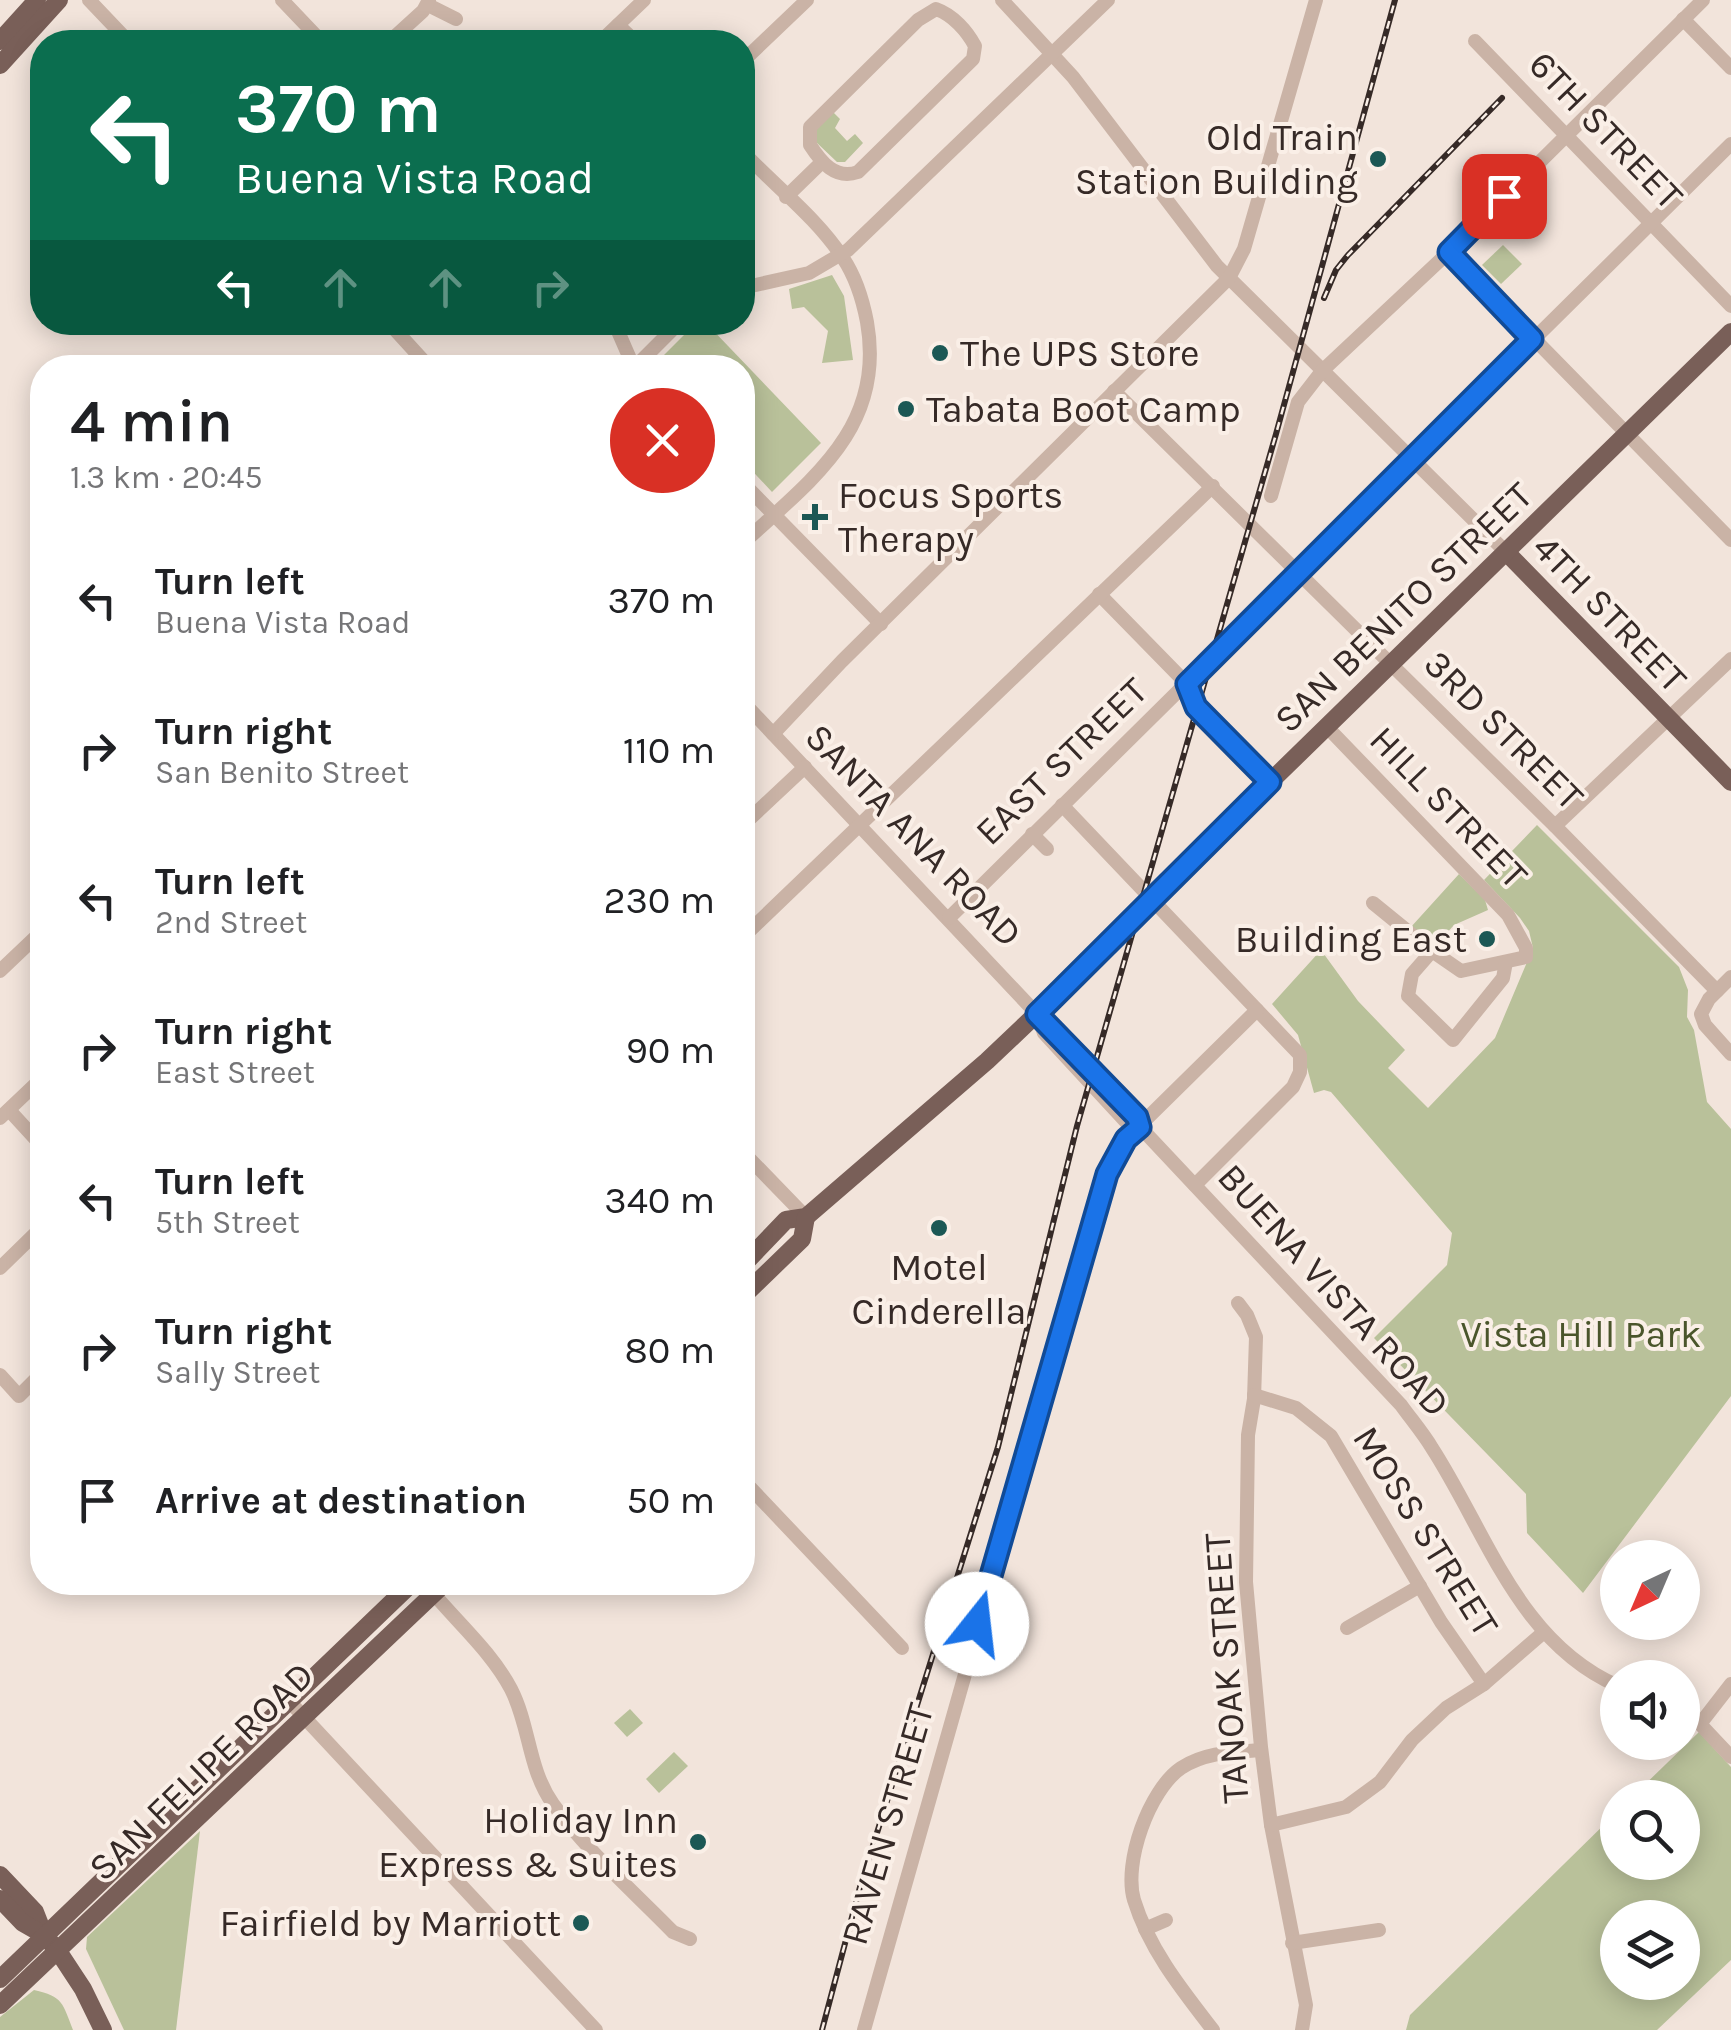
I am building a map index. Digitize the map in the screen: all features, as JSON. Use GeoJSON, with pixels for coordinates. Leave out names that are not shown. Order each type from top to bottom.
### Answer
{"type":"FeatureCollection","features":[{"type":"Feature","properties":{"kind":"main road"},"geometry":{"type":"LineString","coordinates":[[0,41],[38,0]]}},
{"type":"Feature","properties":{"kind":"main road"},"geometry":{"type":"LineString","coordinates":[[32,30],[59,0]]}},
{"type":"Feature","properties":{"kind":"main road"},"geometry":{"type":"LineString","coordinates":[[0,65],[30,32]]}},
{"type":"Feature","properties":{"kind":"main road","name":"SAN BENITO STREET"},"geometry":{"type":"LineString","coordinates":[[1037,1014],[1731,332]]}},
{"type":"Feature","properties":{"kind":"main road","name":"4TH STREET"},"geometry":{"type":"LineString","coordinates":[[1507,553],[1731,782]]}},
{"type":"Feature","properties":{"kind":"main road"},"geometry":{"type":"LineString","coordinates":[[755,1252],[786,1220],[806,1217],[1037,1014]]}},
{"type":"Feature","properties":{"kind":"main road"},"geometry":{"type":"LineString","coordinates":[[755,1284],[802,1239],[806,1217]]}},
{"type":"Feature","properties":{"kind":"main road","name":"SAN FELIPE ROAD"},"geometry":{"type":"LineString","coordinates":[[0,1979],[399,1595]]}},
{"type":"Feature","properties":{"kind":"main road","name":"SAN FELIPE ROAD"},"geometry":{"type":"LineString","coordinates":[[0,2005],[304,1717],[426,1595]]}},
{"type":"Feature","properties":{"kind":"main road"},"geometry":{"type":"LineString","coordinates":[[0,1875],[35,1912],[44,1935]]}},
{"type":"Feature","properties":{"kind":"main road"},"geometry":{"type":"LineString","coordinates":[[0,1898],[58,1951],[83,1989],[102,2030]]}},
{"type":"Feature","properties":{"kind":"street"},"geometry":{"type":"LineString","coordinates":[[90,0],[118,30]]}},
{"type":"Feature","properties":{"kind":"street"},"geometry":{"type":"LineString","coordinates":[[282,0],[311,30]]}},
{"type":"Feature","properties":{"kind":"street"},"geometry":{"type":"LineString","coordinates":[[612,30],[644,0]]}},
{"type":"Feature","properties":{"kind":"street"},"geometry":{"type":"LineString","coordinates":[[755,50],[807,0]]}},
{"type":"Feature","properties":{"kind":"street","name":"4TH STREET"},"geometry":{"type":"LineString","coordinates":[[1002,0],[1054,54],[1194,239],[1229,278],[1507,553]]}},
{"type":"Feature","properties":{"kind":"street"},"geometry":{"type":"LineString","coordinates":[[755,285],[809,273],[840,255],[1108,0]]}},
{"type":"Feature","properties":{"kind":"street"},"geometry":{"type":"LineString","coordinates":[[774,734],[1229,278],[1244,249],[1316,0]]}},
{"type":"Feature","properties":{"kind":"street"},"geometry":{"type":"LineString","coordinates":[[1271,496],[1298,402],[1322,371],[1449,252],[1703,0]]}},
{"type":"Feature","properties":{"kind":"street"},"geometry":{"type":"LineString","coordinates":[[401,30],[428,2],[456,18]]}},
{"type":"Feature","properties":{"kind":"street"},"geometry":{"type":"LineString","coordinates":[[940,9],[952,17],[975,46],[967,66],[858,172],[840,174],[822,162],[808,141],[816,120],[929,11],[940,9]]}},
{"type":"Feature","properties":{"kind":"street"},"geometry":{"type":"LineString","coordinates":[[1683,19],[1731,68]]}},
{"type":"Feature","properties":{"kind":"street"},"geometry":{"type":"LineString","coordinates":[[618,24],[624,30]]}},
{"type":"Feature","properties":{"kind":"street","name":"6TH STREET"},"geometry":{"type":"LineString","coordinates":[[1475,41],[1731,306]]}},
{"type":"Feature","properties":{"kind":"street","name":"EAST STREET"},"geometry":{"type":"LineString","coordinates":[[949,918],[1731,144]]}},
{"type":"Feature","properties":{"kind":"street"},"geometry":{"type":"LineString","coordinates":[[786,197],[822,162]]}},
{"type":"Feature","properties":{"kind":"street"},"geometry":{"type":"LineString","coordinates":[[755,165],[840,255],[865,312],[871,348],[868,386],[856,422],[841,448],[755,532]]}},
{"type":"Feature","properties":{"kind":"street"},"geometry":{"type":"LineString","coordinates":[[1449,252],[1731,540]]}},
{"type":"Feature","properties":{"kind":"street"},"geometry":{"type":"LineString","coordinates":[[401,335],[418,355]]}},
{"type":"Feature","properties":{"kind":"street"},"geometry":{"type":"LineString","coordinates":[[647,355],[667,335]]}},
{"type":"Feature","properties":{"kind":"street","name":"3RD STREET"},"geometry":{"type":"LineString","coordinates":[[1114,391],[1717,991]]}},
{"type":"Feature","properties":{"kind":"street"},"geometry":{"type":"LineString","coordinates":[[755,926],[1213,486]]}},
{"type":"Feature","properties":{"kind":"street"},"geometry":{"type":"LineString","coordinates":[[755,495],[881,624]]}},
{"type":"Feature","properties":{"kind":"street"},"geometry":{"type":"LineString","coordinates":[[1099,594],[1187,684],[1196,707],[1270,782]]}},
{"type":"Feature","properties":{"kind":"street"},"geometry":{"type":"LineString","coordinates":[[1555,826],[1731,659]]}},
{"type":"Feature","properties":{"kind":"street"},"geometry":{"type":"LineString","coordinates":[[755,719],[780,718],[798,708]]}},
{"type":"Feature","properties":{"kind":"street","name":"SANTA ANA ROAD"},"geometry":{"type":"LineString","coordinates":[[755,722],[774,734],[1037,1014]]}},
{"type":"Feature","properties":{"kind":"street","name":"HILL STREET"},"geometry":{"type":"LineString","coordinates":[[1328,727],[1508,915],[1526,948],[1526,957],[1506,962]]}},
{"type":"Feature","properties":{"kind":"street"},"geometry":{"type":"LineString","coordinates":[[755,814],[805,767]]}},
{"type":"Feature","properties":{"kind":"street"},"geometry":{"type":"LineString","coordinates":[[1062,805],[1300,1055],[1300,1072],[1286,1096],[1195,1185]]}},
{"type":"Feature","properties":{"kind":"street"},"geometry":{"type":"LineString","coordinates":[[1032,834],[1048,849]]}},
{"type":"Feature","properties":{"kind":"street"},"geometry":{"type":"LineString","coordinates":[[1373,904],[1461,971],[1506,962],[1503,978],[1453,1040],[1408,996],[1412,974],[1432,951]]}},
{"type":"Feature","properties":{"kind":"street"},"geometry":{"type":"LineString","coordinates":[[0,971],[30,942]]}},
{"type":"Feature","properties":{"kind":"street"},"geometry":{"type":"LineString","coordinates":[[1731,978],[1703,1008],[1702,1018],[1731,1054]]}},
{"type":"Feature","properties":{"kind":"street","name":"RAVEN STREET"},"geometry":{"type":"LineString","coordinates":[[864,2030],[1107,1174],[1126,1139],[1257,1010]]}},
{"type":"Feature","properties":{"kind":"street","name":"BUENA VISTA ROAD"},"geometry":{"type":"LineString","coordinates":[[1037,1014],[1137,1117],[1140,1127],[1401,1405],[1432,1448],[1513,1591],[1544,1632],[1600,1676]]}},
{"type":"Feature","properties":{"kind":"street"},"geometry":{"type":"LineString","coordinates":[[30,1089],[4,1114],[30,1136]]}},
{"type":"Feature","properties":{"kind":"street"},"geometry":{"type":"LineString","coordinates":[[755,1165],[806,1217]]}},
{"type":"Feature","properties":{"kind":"street"},"geometry":{"type":"LineString","coordinates":[[0,1268],[30,1239]]}},
{"type":"Feature","properties":{"kind":"street","name":"TANOAK STREET"},"geometry":{"type":"LineString","coordinates":[[1238,1303],[1256,1337],[1248,1435],[1246,1582],[1272,1824],[1306,2005],[1302,2030]]}},
{"type":"Feature","properties":{"kind":"street"},"geometry":{"type":"LineString","coordinates":[[0,1376],[19,1396],[30,1385]]}},
{"type":"Feature","properties":{"kind":"street","name":"MOSS STREET"},"geometry":{"type":"LineString","coordinates":[[1254,1396],[1296,1408],[1331,1436],[1440,1622],[1484,1684]]}},
{"type":"Feature","properties":{"kind":"street"},"geometry":{"type":"LineString","coordinates":[[755,1493],[902,1648]]}},
{"type":"Feature","properties":{"kind":"street"},"geometry":{"type":"LineString","coordinates":[[1347,1628],[1420,1586]]}},
{"type":"Feature","properties":{"kind":"street"},"geometry":{"type":"LineString","coordinates":[[440,1595],[510,1688],[524,1722],[537,1775],[551,1802],[673,1932],[690,1939]]}},
{"type":"Feature","properties":{"kind":"street"},"geometry":{"type":"LineString","coordinates":[[1272,1824],[1346,1807],[1380,1782],[1412,1740],[1446,1708],[1484,1684],[1544,1632]]}},
{"type":"Feature","properties":{"kind":"street"},"geometry":{"type":"LineString","coordinates":[[1731,1684],[1700,1724],[1731,1756]]}},
{"type":"Feature","properties":{"kind":"street"},"geometry":{"type":"LineString","coordinates":[[289,1701],[596,2030]]}},
{"type":"Feature","properties":{"kind":"street"},"geometry":{"type":"LineString","coordinates":[[1213,2030],[1176,1982],[1145,1929],[1132,1895],[1135,1848],[1148,1808],[1179,1769],[1214,1754],[1262,1750]]}},
{"type":"Feature","properties":{"kind":"street"},"geometry":{"type":"LineString","coordinates":[[1145,1929],[1166,1920]]}},
{"type":"Feature","properties":{"kind":"street"},"geometry":{"type":"LineString","coordinates":[[1292,1943],[1379,1930]]}},
{"type":"Feature","properties":{"kind":"green space"},"geometry":{"type":"Polygon","coordinates":[[[833,112],[840,119],[835,128],[847,141],[855,134],[863,143],[845,162],[837,162],[816,142],[815,130],[833,112]]]}},
{"type":"Feature","properties":{"kind":"green space"},"geometry":{"type":"Polygon","coordinates":[[[1503,245],[1522,264],[1501,284],[1482,265],[1503,245]]]}},
{"type":"Feature","properties":{"kind":"green space"},"geometry":{"type":"Polygon","coordinates":[[[832,275],[844,296],[853,360],[822,363],[828,331],[804,307],[792,309],[789,289],[832,275]]]}},
{"type":"Feature","properties":{"kind":"green space"},"geometry":{"type":"Polygon","coordinates":[[[684,335],[718,335],[737,355],[664,355],[684,335]]]}},
{"type":"Feature","properties":{"kind":"green space"},"geometry":{"type":"Polygon","coordinates":[[[755,374],[821,443],[772,492],[755,474],[755,374]]]}},
{"type":"Feature","properties":{"kind":"green space","name":"Vista Hill Park"},"geometry":{"type":"Polygon","coordinates":[[[1537,825],[1679,967],[1688,990],[1687,1017],[1694,1030],[1707,1102],[1731,1129],[1731,1396],[1623,1540],[1600,1540],[1600,1570],[1583,1593],[1527,1533],[1526,1494],[1374,1338],[1447,1265],[1452,1233],[1331,1092],[1314,1093],[1298,1035],[1272,1004],[1321,950],[1358,1001],[1405,1050],[1388,1068],[1428,1108],[1495,1038],[1533,948],[1529,931],[1520,918],[1484,880],[1537,825]]]}},
{"type":"Feature","properties":{"kind":"green space"},"geometry":{"type":"Polygon","coordinates":[[[1459,874],[1485,900],[1488,910],[1454,925],[1434,947],[1411,927],[1459,874]]]}},
{"type":"Feature","properties":{"kind":"green space"},"geometry":{"type":"Polygon","coordinates":[[[630,1709],[643,1723],[627,1737],[614,1723],[630,1709]]]}},
{"type":"Feature","properties":{"kind":"green space"},"geometry":{"type":"Polygon","coordinates":[[[1700,1733],[1731,1767],[1731,1960],[1700,1989],[1700,1900],[1600,1900],[1600,2000],[1689,2000],[1657,2030],[1406,2030],[1410,2015],[1600,1829],[1600,1880],[1700,1880],[1700,1780],[1650,1780],[1670,1760],[1700,1760],[1700,1733]]]}},
{"type":"Feature","properties":{"kind":"green space"},"geometry":{"type":"Polygon","coordinates":[[[674,1752],[688,1766],[659,1793],[646,1779],[674,1752]]]}},
{"type":"Feature","properties":{"kind":"green space"},"geometry":{"type":"Polygon","coordinates":[[[200,1831],[176,2030],[124,2030],[86,1949],[87,1937],[200,1831]]]}},
{"type":"Feature","properties":{"kind":"green space"},"geometry":{"type":"Polygon","coordinates":[[[34,1990],[61,2002],[73,2030],[0,2030],[0,2017],[34,1990]]]}},
{"type":"Feature","properties":{"kind":"railway"},"geometry":{"type":"LineString","coordinates":[[822,2030],[860,1887],[998,1447],[1077,1126],[1276,434],[1395,0]]}},
{"type":"Feature","properties":{"kind":"railway"},"geometry":{"type":"LineString","coordinates":[[1324,298],[1336,270],[1348,255],[1502,98]]}},
{"type":"Feature","properties":{"kind":"place","name":"Old Train Station Building"},"geometry":{"type":"Point","coordinates":[1378,159]}},
{"type":"Feature","properties":{"kind":"place","name":"The UPS Store"},"geometry":{"type":"Point","coordinates":[940,353]}},
{"type":"Feature","properties":{"kind":"place","name":"Tabata Boot Camp"},"geometry":{"type":"Point","coordinates":[906,409]}},
{"type":"Feature","properties":{"kind":"place","name":"Focus Sports Therapy"},"geometry":{"type":"Point","coordinates":[815,517]}},
{"type":"Feature","properties":{"kind":"place","name":"Building East"},"geometry":{"type":"Point","coordinates":[1487,939]}},
{"type":"Feature","properties":{"kind":"place","name":"Motel Cinderella"},"geometry":{"type":"Point","coordinates":[939,1228]}},
{"type":"Feature","properties":{"kind":"place","name":"Holiday Inn Express & Suites"},"geometry":{"type":"Point","coordinates":[698,1842]}},
{"type":"Feature","properties":{"kind":"place","name":"Fairfield by Marriott"},"geometry":{"type":"Point","coordinates":[581,1923]}},
{"type":"Feature","properties":{"kind":"route"},"geometry":{"type":"LineString","coordinates":[[977,1624],[1107,1174],[1126,1139],[1140,1127],[1137,1117],[1037,1014],[1270,782],[1196,707],[1187,684],[1532,339],[1449,252],[1504,196]]}}]}
